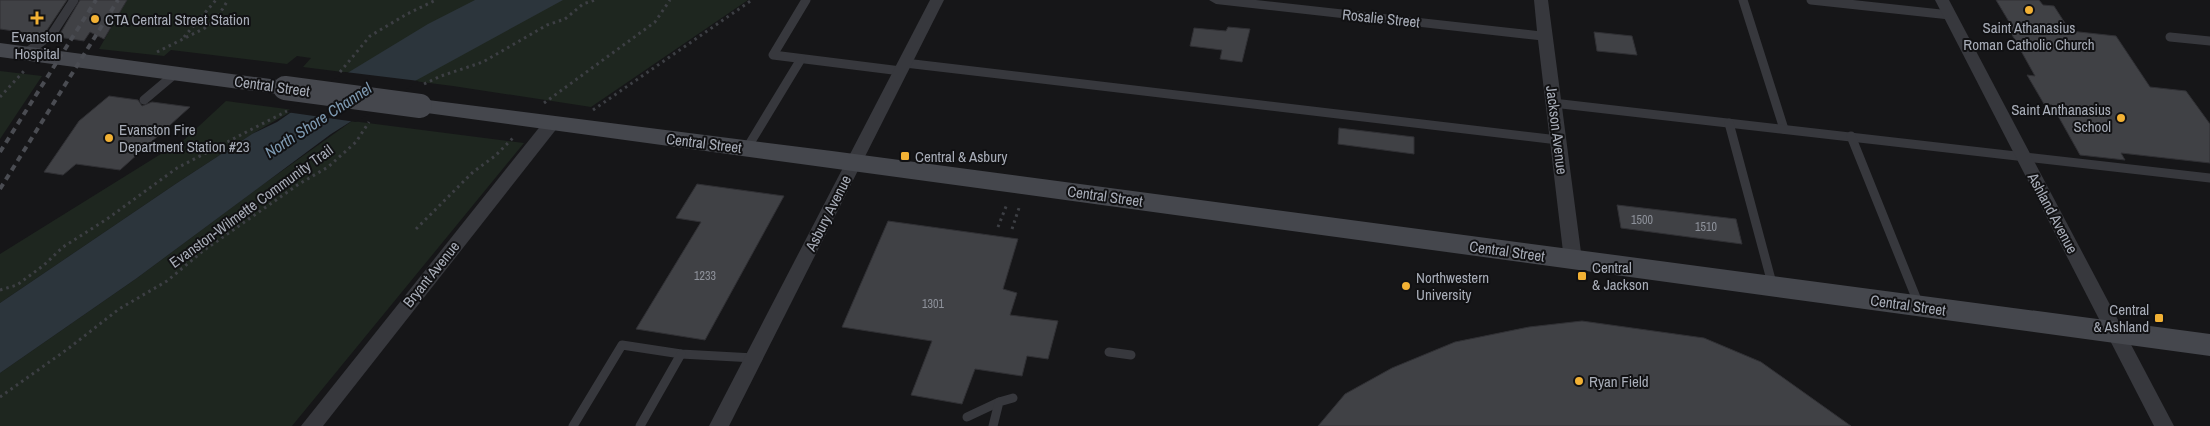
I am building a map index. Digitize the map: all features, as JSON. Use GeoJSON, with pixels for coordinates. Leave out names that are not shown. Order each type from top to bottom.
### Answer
{"type":"FeatureCollection","features":[{"type":"Feature","properties":{"kind":"main road","name":"Central Street"},"geometry":{"type":"LineString","coordinates":[[12,56],[176,73],[285,88],[419,96],[548,114],[747,148],[2210,346]]}},
{"type":"Feature","properties":{"kind":"street","name":"Asbury Avenue"},"geometry":{"type":"LineString","coordinates":[[719,426],[937,0]]}},
{"type":"Feature","properties":{"kind":"street","name":"Rosalie Street"},"geometry":{"type":"LineString","coordinates":[[1216,0],[1545,36]]}},
{"type":"Feature","properties":{"kind":"street","name":"Jackson Avenue"},"geometry":{"type":"LineString","coordinates":[[1541,0],[1573,260]]}},
{"type":"Feature","properties":{"kind":"street","name":"Ashland Avenue"},"geometry":{"type":"LineString","coordinates":[[1946,7],[2164,426]]}},
{"type":"Feature","properties":{"kind":"street","name":"Bryant Avenue"},"geometry":{"type":"LineString","coordinates":[[311,426],[548,114]]}},
{"type":"Feature","properties":{"kind":"lane"},"geometry":{"type":"LineString","coordinates":[[12,56],[52,34],[74,0]]}},
{"type":"Feature","properties":{"kind":"lane"},"geometry":{"type":"LineString","coordinates":[[806,0],[773,55],[903,67],[1558,140]]}},
{"type":"Feature","properties":{"kind":"lane"},"geometry":{"type":"LineString","coordinates":[[1743,0],[1784,129]]}},
{"type":"Feature","properties":{"kind":"lane"},"geometry":{"type":"LineString","coordinates":[[1811,0],[1946,7]]}},
{"type":"Feature","properties":{"kind":"lane"},"geometry":{"type":"LineString","coordinates":[[2170,37],[2210,41]]}},
{"type":"Feature","properties":{"kind":"lane"},"geometry":{"type":"LineString","coordinates":[[747,148],[801,59]]}},
{"type":"Feature","properties":{"kind":"lane"},"geometry":{"type":"LineString","coordinates":[[144,100],[176,73]]}},
{"type":"Feature","properties":{"kind":"lane"},"geometry":{"type":"LineString","coordinates":[[1553,103],[2210,178]]}},
{"type":"Feature","properties":{"kind":"lane"},"geometry":{"type":"LineString","coordinates":[[1729,123],[1773,287]]}},
{"type":"Feature","properties":{"kind":"lane"},"geometry":{"type":"LineString","coordinates":[[1850,136],[1889,228],[1919,306]]}},
{"type":"Feature","properties":{"kind":"lane"},"geometry":{"type":"LineString","coordinates":[[573,426],[622,345],[681,354],[754,358]]}},
{"type":"Feature","properties":{"kind":"lane"},"geometry":{"type":"LineString","coordinates":[[1109,352],[1131,355]]}},
{"type":"Feature","properties":{"kind":"lane"},"geometry":{"type":"LineString","coordinates":[[640,426],[681,354]]}},
{"type":"Feature","properties":{"kind":"lane"},"geometry":{"type":"LineString","coordinates":[[967,417],[999,402],[1013,398]]}},
{"type":"Feature","properties":{"kind":"lane"},"geometry":{"type":"LineString","coordinates":[[993,426],[999,402]]}},
{"type":"Feature","properties":{"kind":"path"},"geometry":{"type":"LineString","coordinates":[[184,37],[216,0]]}},
{"type":"Feature","properties":{"kind":"path"},"geometry":{"type":"LineString","coordinates":[[157,52],[205,28],[217,18],[228,0]]}},
{"type":"Feature","properties":{"kind":"path"},"geometry":{"type":"LineString","coordinates":[[338,74],[370,36],[407,14],[436,0]]}},
{"type":"Feature","properties":{"kind":"path"},"geometry":{"type":"LineString","coordinates":[[419,96],[441,76],[483,62],[531,36],[547,25],[565,19],[582,4],[595,0]]}},
{"type":"Feature","properties":{"kind":"path"},"geometry":{"type":"LineString","coordinates":[[548,114],[655,22],[663,13],[670,0]]}},
{"type":"Feature","properties":{"kind":"path"},"geometry":{"type":"LineString","coordinates":[[592,111],[752,0]]}},
{"type":"Feature","properties":{"kind":"path"},"geometry":{"type":"LineString","coordinates":[[0,97],[12,56]]}},
{"type":"Feature","properties":{"kind":"path"},"geometry":{"type":"LineString","coordinates":[[0,290],[17,284],[63,247],[108,219],[177,168],[288,111]]}},
{"type":"Feature","properties":{"kind":"path","name":"Evanston-Wilmette Community Trail"},"geometry":{"type":"LineString","coordinates":[[0,397],[69,348],[118,308],[167,281],[203,251],[299,184],[328,167],[356,142],[374,116]]}},
{"type":"Feature","properties":{"kind":"path"},"geometry":{"type":"LineString","coordinates":[[416,230],[473,172],[495,156],[513,138]]}},
{"type":"Feature","properties":{"kind":"path"},"geometry":{"type":"LineString","coordinates":[[998,227],[1007,204]]}},
{"type":"Feature","properties":{"kind":"path"},"geometry":{"type":"LineString","coordinates":[[1012,229],[1020,205]]}},
{"type":"Feature","properties":{"kind":"shaded area"},"geometry":{"type":"Polygon","coordinates":[[[127,0],[748,0],[591,107],[453,86],[303,67],[311,58],[297,56],[287,64],[171,50],[164,56],[99,49],[127,0]]]}},
{"type":"Feature","properties":{"kind":"shaded area"},"geometry":{"type":"Polygon","coordinates":[[[0,71],[42,76],[0,139],[0,71]]]}},
{"type":"Feature","properties":{"kind":"shaded area"},"geometry":{"type":"Polygon","coordinates":[[[226,101],[294,110],[252,134],[177,183],[0,303],[0,254],[185,139],[226,101]]]}},
{"type":"Feature","properties":{"kind":"shaded area"},"geometry":{"type":"Polygon","coordinates":[[[352,121],[524,143],[292,426],[0,426],[0,373],[137,278],[352,121]]]}},
{"type":"Feature","properties":{"kind":"water","name":"North Shore Channel"},"geometry":{"type":"Polygon","coordinates":[[[475,0],[563,0],[415,81],[331,134],[137,278],[0,373],[0,303],[177,183],[252,134],[277,122],[349,72],[428,24],[475,0]]]}},
{"type":"Feature","properties":{"kind":"pier"},"geometry":{"type":"Polygon","coordinates":[[[345,72],[419,81],[356,122],[286,112],[345,72]]]}},
{"type":"Feature","properties":{"kind":"building","name":"Evanston Hospital"},"geometry":{"type":"Polygon","coordinates":[[[0,0],[67,0],[47,30],[41,35],[0,29],[0,0]]]}},
{"type":"Feature","properties":{"kind":"building","name":"CTA Central Street Station"},"geometry":{"type":"Polygon","coordinates":[[[80,0],[127,0],[104,39],[90,32],[84,41],[58,37],[80,0]]]}},
{"type":"Feature","properties":{"kind":"building","name":"Saint Anthanasius School"},"geometry":{"type":"Polygon","coordinates":[[[1996,0],[2039,0],[2043,5],[2054,6],[2070,31],[2116,36],[2150,87],[2186,91],[2210,124],[2210,163],[2121,153],[2125,160],[2080,155],[2052,105],[2044,104],[2027,75],[2035,76],[2006,24],[2011,25],[1996,0]]]}},
{"type":"Feature","properties":{"kind":"building"},"geometry":{"type":"Polygon","coordinates":[[[1228,27],[1250,29],[1242,62],[1220,59],[1222,50],[1190,46],[1194,28],[1226,31],[1228,27]]]}},
{"type":"Feature","properties":{"kind":"building"},"geometry":{"type":"Polygon","coordinates":[[[1594,32],[1632,36],[1637,55],[1597,51],[1594,32]]]}},
{"type":"Feature","properties":{"kind":"building","name":"Evanston Fire Department Station #23"},"geometry":{"type":"Polygon","coordinates":[[[109,96],[138,100],[142,106],[152,102],[190,107],[120,170],[76,164],[63,175],[44,172],[79,121],[109,96]]]}},
{"type":"Feature","properties":{"kind":"building"},"geometry":{"type":"Polygon","coordinates":[[[1339,128],[1414,137],[1414,154],[1338,144],[1339,128]]]}},
{"type":"Feature","properties":{"kind":"building"},"geometry":{"type":"Polygon","coordinates":[[[697,184],[784,196],[705,340],[636,329],[701,222],[676,218],[697,184]]]}},
{"type":"Feature","properties":{"kind":"building"},"geometry":{"type":"Polygon","coordinates":[[[1617,205],[1736,219],[1742,244],[1621,228],[1617,205]]]}},
{"type":"Feature","properties":{"kind":"building"},"geometry":{"type":"Polygon","coordinates":[[[888,221],[1018,239],[1003,289],[1017,293],[1010,315],[1058,321],[1048,359],[1027,356],[1022,376],[975,369],[962,404],[911,395],[932,341],[842,327],[888,221]]]}},
{"type":"Feature","properties":{"kind":"building","name":"Ryan Field"},"geometry":{"type":"Polygon","coordinates":[[[1582,321],[1704,338],[1761,362],[1851,426],[1318,426],[1345,394],[1392,368],[1455,342],[1529,327],[1582,321]]]}},
{"type":"Feature","properties":{"kind":"railway"},"geometry":{"type":"LineString","coordinates":[[0,152],[96,0]]}},
{"type":"Feature","properties":{"kind":"railway"},"geometry":{"type":"LineString","coordinates":[[0,189],[118,0]]}},
{"type":"Feature","properties":{"kind":"place","name":"Saint Athanasius Roman Catholic Church"},"geometry":{"type":"Point","coordinates":[2029,10]}},
{"type":"Feature","properties":{"kind":"place","name":"Evanston Hospital"},"geometry":{"type":"Point","coordinates":[37,18]}},
{"type":"Feature","properties":{"kind":"place","name":"CTA Central Street Station"},"geometry":{"type":"Point","coordinates":[95,19]}},
{"type":"Feature","properties":{"kind":"place","name":"Saint Anthanasius School"},"geometry":{"type":"Point","coordinates":[2121,118]}},
{"type":"Feature","properties":{"kind":"place","name":"Evanston Fire Department Station #23"},"geometry":{"type":"Point","coordinates":[109,138]}},
{"type":"Feature","properties":{"kind":"place","name":"Central & Asbury"},"geometry":{"type":"Point","coordinates":[905,156]}},
{"type":"Feature","properties":{"kind":"place","name":"Central & Jackson"},"geometry":{"type":"Point","coordinates":[1582,276]}},
{"type":"Feature","properties":{"kind":"place","name":"Northwestern University"},"geometry":{"type":"Point","coordinates":[1406,286]}},
{"type":"Feature","properties":{"kind":"place","name":"Central & Ashland"},"geometry":{"type":"Point","coordinates":[2159,318]}},
{"type":"Feature","properties":{"kind":"place","name":"Ryan Field"},"geometry":{"type":"Point","coordinates":[1579,381]}}]}
